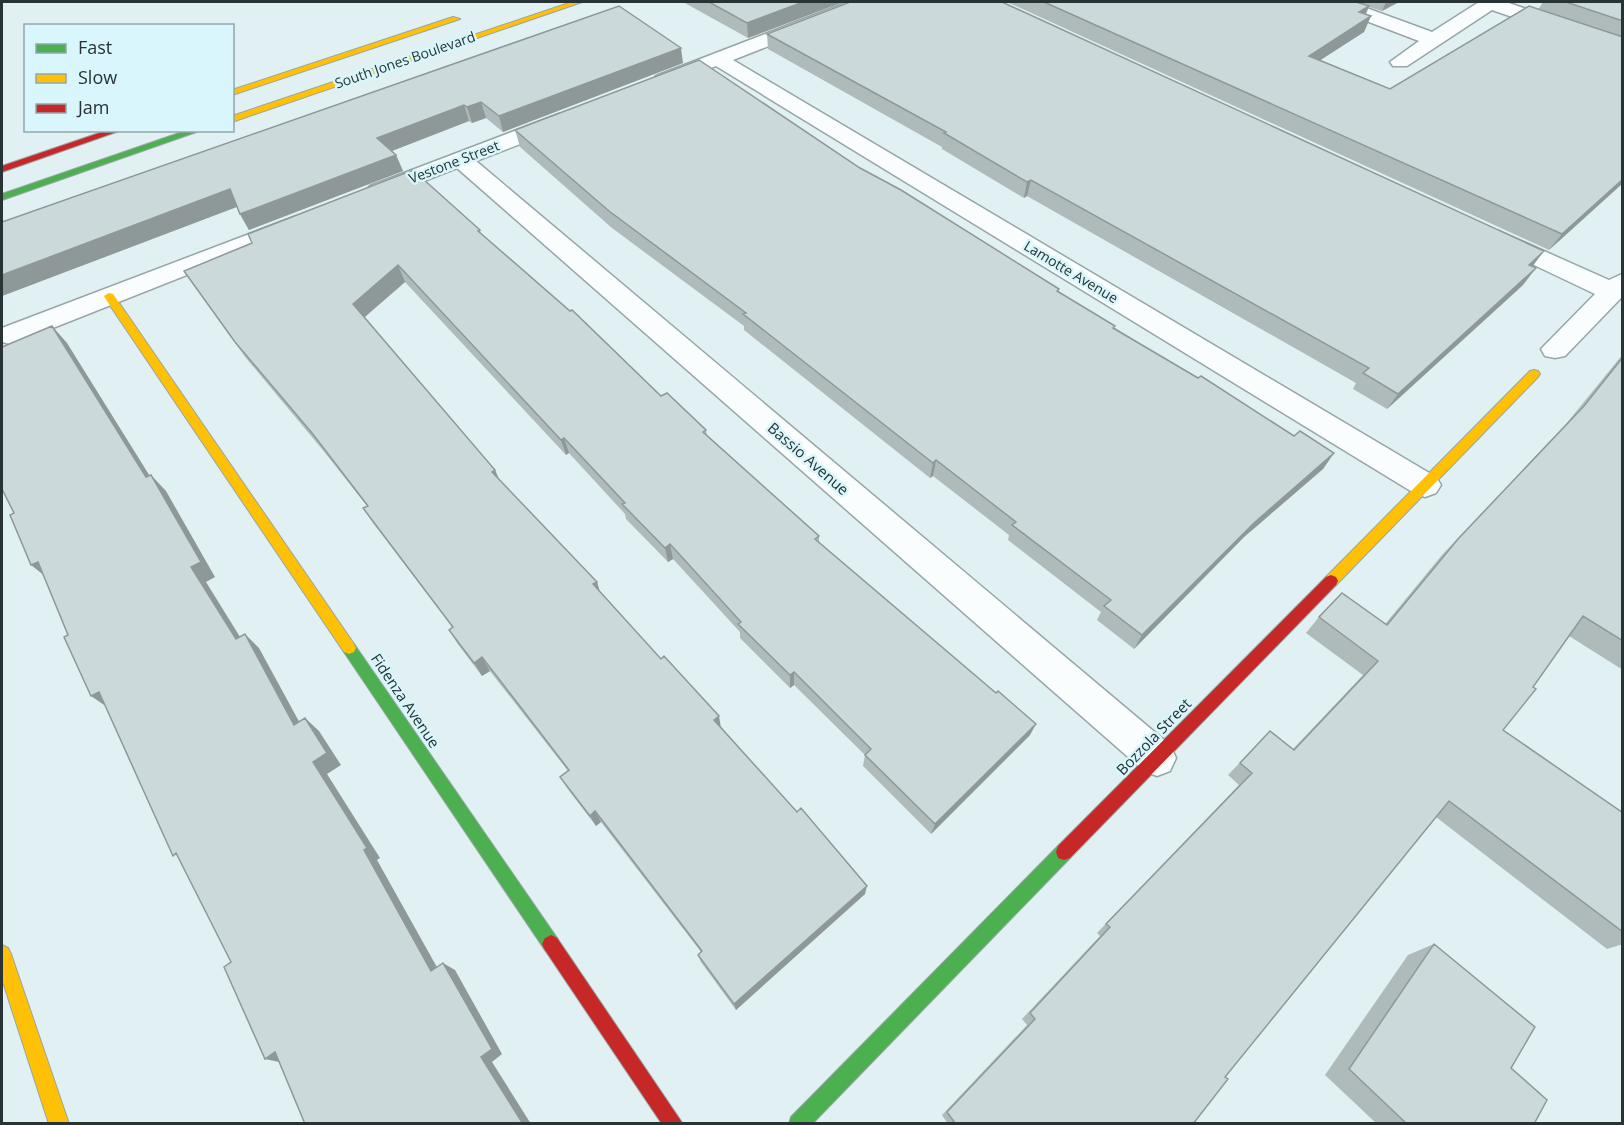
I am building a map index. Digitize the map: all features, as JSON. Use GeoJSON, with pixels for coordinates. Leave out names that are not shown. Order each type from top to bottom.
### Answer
{"type":"FeatureCollection","features":[{"type":"Feature","properties":{"kind":"street","name":"South Jones Boulevard"},"geometry":{"type":"LineString","coordinates":[[234,118],[578,2]]}},
{"type":"Feature","properties":{"kind":"street"},"geometry":{"type":"LineString","coordinates":[[642,88],[864,2]]}},
{"type":"Feature","properties":{"kind":"street"},"geometry":{"type":"LineString","coordinates":[[1334,2],[1435,40]]}},
{"type":"Feature","properties":{"kind":"street"},"geometry":{"type":"LineString","coordinates":[[1400,62],[1490,2],[1623,49]]}},
{"type":"Feature","properties":{"kind":"street","name":"South Jones Boulevard"},"geometry":{"type":"LineString","coordinates":[[234,92],[465,16]]}},
{"type":"Feature","properties":{"kind":"street","name":"Lamotte Avenue"},"geometry":{"type":"LineString","coordinates":[[718,59],[1425,485]]}},
{"type":"Feature","properties":{"kind":"street","name":"Vestone Street"},"geometry":{"type":"LineString","coordinates":[[361,198],[578,113]]}},
{"type":"Feature","properties":{"kind":"street"},"geometry":{"type":"LineString","coordinates":[[2,169],[112,132]]}},
{"type":"Feature","properties":{"kind":"street"},"geometry":{"type":"LineString","coordinates":[[2,197],[192,132]]}},
{"type":"Feature","properties":{"kind":"street","name":"Bassio Avenue"},"geometry":{"type":"LineString","coordinates":[[460,159],[1157,758]]}},
{"type":"Feature","properties":{"kind":"street"},"geometry":{"type":"LineString","coordinates":[[10,335],[317,215]]}},
{"type":"Feature","properties":{"kind":"street"},"geometry":{"type":"LineString","coordinates":[[1483,232],[1617,287],[1555,349]]}},
{"type":"Feature","properties":{"kind":"street","name":"Fidenza Avenue"},"geometry":{"type":"LineString","coordinates":[[109,296],[674,1124]]}},
{"type":"Feature","properties":{"kind":"street","name":"Bozzola Street"},"geometry":{"type":"LineString","coordinates":[[798,1124],[1534,374]]}},
{"type":"Feature","properties":{"kind":"street"},"geometry":{"type":"LineString","coordinates":[[2,954],[59,1124]]}},
{"type":"Feature","properties":{"kind":"building"},"geometry":{"type":"Polygon","coordinates":[[[709,2],[803,2],[747,23],[709,2]]]}},
{"type":"Feature","properties":{"kind":"building"},"geometry":{"type":"Polygon","coordinates":[[[850,2],[1002,2],[1544,251],[1529,265],[1536,268],[1398,394],[1363,373],[1369,368],[1031,180],[1027,182],[944,133],[946,132],[767,34],[850,2]]]}},
{"type":"Feature","properties":{"kind":"building"},"geometry":{"type":"Polygon","coordinates":[[[1044,2],[1356,2],[1369,6],[1359,12],[1371,16],[1309,56],[1390,89],[1529,6],[1623,37],[1623,179],[1562,234],[1044,2]]]}},
{"type":"Feature","properties":{"kind":"building"},"geometry":{"type":"Polygon","coordinates":[[[1566,2],[1623,2],[1623,21],[1566,2]]]}},
{"type":"Feature","properties":{"kind":"building"},"geometry":{"type":"Polygon","coordinates":[[[619,6],[681,48],[499,116],[481,102],[467,107],[464,105],[377,138],[396,155],[240,214],[230,189],[2,275],[2,222],[619,6]]]}},
{"type":"Feature","properties":{"kind":"building"},"geometry":{"type":"Polygon","coordinates":[[[699,60],[860,168],[901,190],[1059,289],[1057,291],[1115,326],[1113,328],[1198,378],[1201,376],[1294,436],[1300,431],[1334,453],[1254,523],[1142,635],[1104,606],[1111,600],[1012,525],[1016,522],[936,460],[933,463],[743,314],[746,313],[609,211],[515,130],[699,60]]]}},
{"type":"Feature","properties":{"kind":"building"},"geometry":{"type":"Polygon","coordinates":[[[413,170],[480,230],[478,231],[570,311],[572,310],[661,396],[667,393],[706,430],[703,432],[819,536],[815,539],[996,693],[998,691],[1036,724],[935,824],[865,755],[871,749],[794,672],[790,675],[738,624],[741,622],[670,544],[665,548],[622,504],[625,503],[564,438],[561,440],[398,265],[353,304],[495,470],[492,472],[597,582],[593,584],[661,659],[664,656],[719,716],[714,720],[797,812],[801,808],[867,886],[734,1004],[698,955],[702,951],[595,811],[590,816],[560,777],[569,770],[482,657],[474,663],[449,630],[453,627],[363,508],[368,506],[312,433],[235,342],[184,271],[252,243],[248,234],[413,170]]]}},
{"type":"Feature","properties":{"kind":"building"},"geometry":{"type":"Polygon","coordinates":[[[52,326],[146,477],[151,475],[201,562],[191,567],[236,639],[245,634],[294,725],[305,718],[327,753],[313,762],[367,848],[364,850],[431,971],[443,963],[492,1049],[481,1057],[523,1124],[305,1124],[275,1052],[265,1059],[224,967],[231,962],[176,853],[173,856],[99,692],[91,696],[64,637],[68,635],[38,562],[31,565],[10,515],[14,513],[2,489],[2,347],[52,326]]]}},
{"type":"Feature","properties":{"kind":"building"},"geometry":{"type":"Polygon","coordinates":[[[1623,357],[1623,641],[1583,616],[1533,687],[1536,689],[1503,730],[1623,813],[1623,932],[1449,801],[1225,1077],[1228,1079],[1193,1124],[954,1124],[947,1112],[1035,1019],[1030,1013],[1110,927],[1106,924],[1252,773],[1240,763],[1270,731],[1294,750],[1378,661],[1319,617],[1342,593],[1387,625],[1458,539],[1584,406],[1623,357]]]}},
{"type":"Feature","properties":{"kind":"building"},"geometry":{"type":"Polygon","coordinates":[[[1434,944],[1535,1027],[1511,1068],[1547,1100],[1534,1124],[1407,1124],[1349,1069],[1434,944]]]}},
{"type":"Feature","properties":{"kind":"traffic: fast"},"geometry":{"type":"LineString","coordinates":[[2,197],[192,132]]}},
{"type":"Feature","properties":{"kind":"traffic: fast"},"geometry":{"type":"LineString","coordinates":[[349,648],[551,944]]}},
{"type":"Feature","properties":{"kind":"traffic: fast"},"geometry":{"type":"LineString","coordinates":[[798,1124],[1064,852]]}},
{"type":"Feature","properties":{"kind":"traffic: slow"},"geometry":{"type":"LineString","coordinates":[[234,118],[578,2]]}},
{"type":"Feature","properties":{"kind":"traffic: slow"},"geometry":{"type":"LineString","coordinates":[[234,92],[456,19]]}},
{"type":"Feature","properties":{"kind":"traffic: slow"},"geometry":{"type":"LineString","coordinates":[[109,296],[349,648]]}},
{"type":"Feature","properties":{"kind":"traffic: slow"},"geometry":{"type":"LineString","coordinates":[[1331,581],[1534,374]]}},
{"type":"Feature","properties":{"kind":"traffic: slow"},"geometry":{"type":"LineString","coordinates":[[2,954],[59,1124]]}},
{"type":"Feature","properties":{"kind":"traffic: jam"},"geometry":{"type":"LineString","coordinates":[[2,169],[112,132]]}},
{"type":"Feature","properties":{"kind":"traffic: jam"},"geometry":{"type":"LineString","coordinates":[[1064,852],[1331,581]]}},
{"type":"Feature","properties":{"kind":"traffic: jam"},"geometry":{"type":"LineString","coordinates":[[551,944],[674,1124]]}}]}
